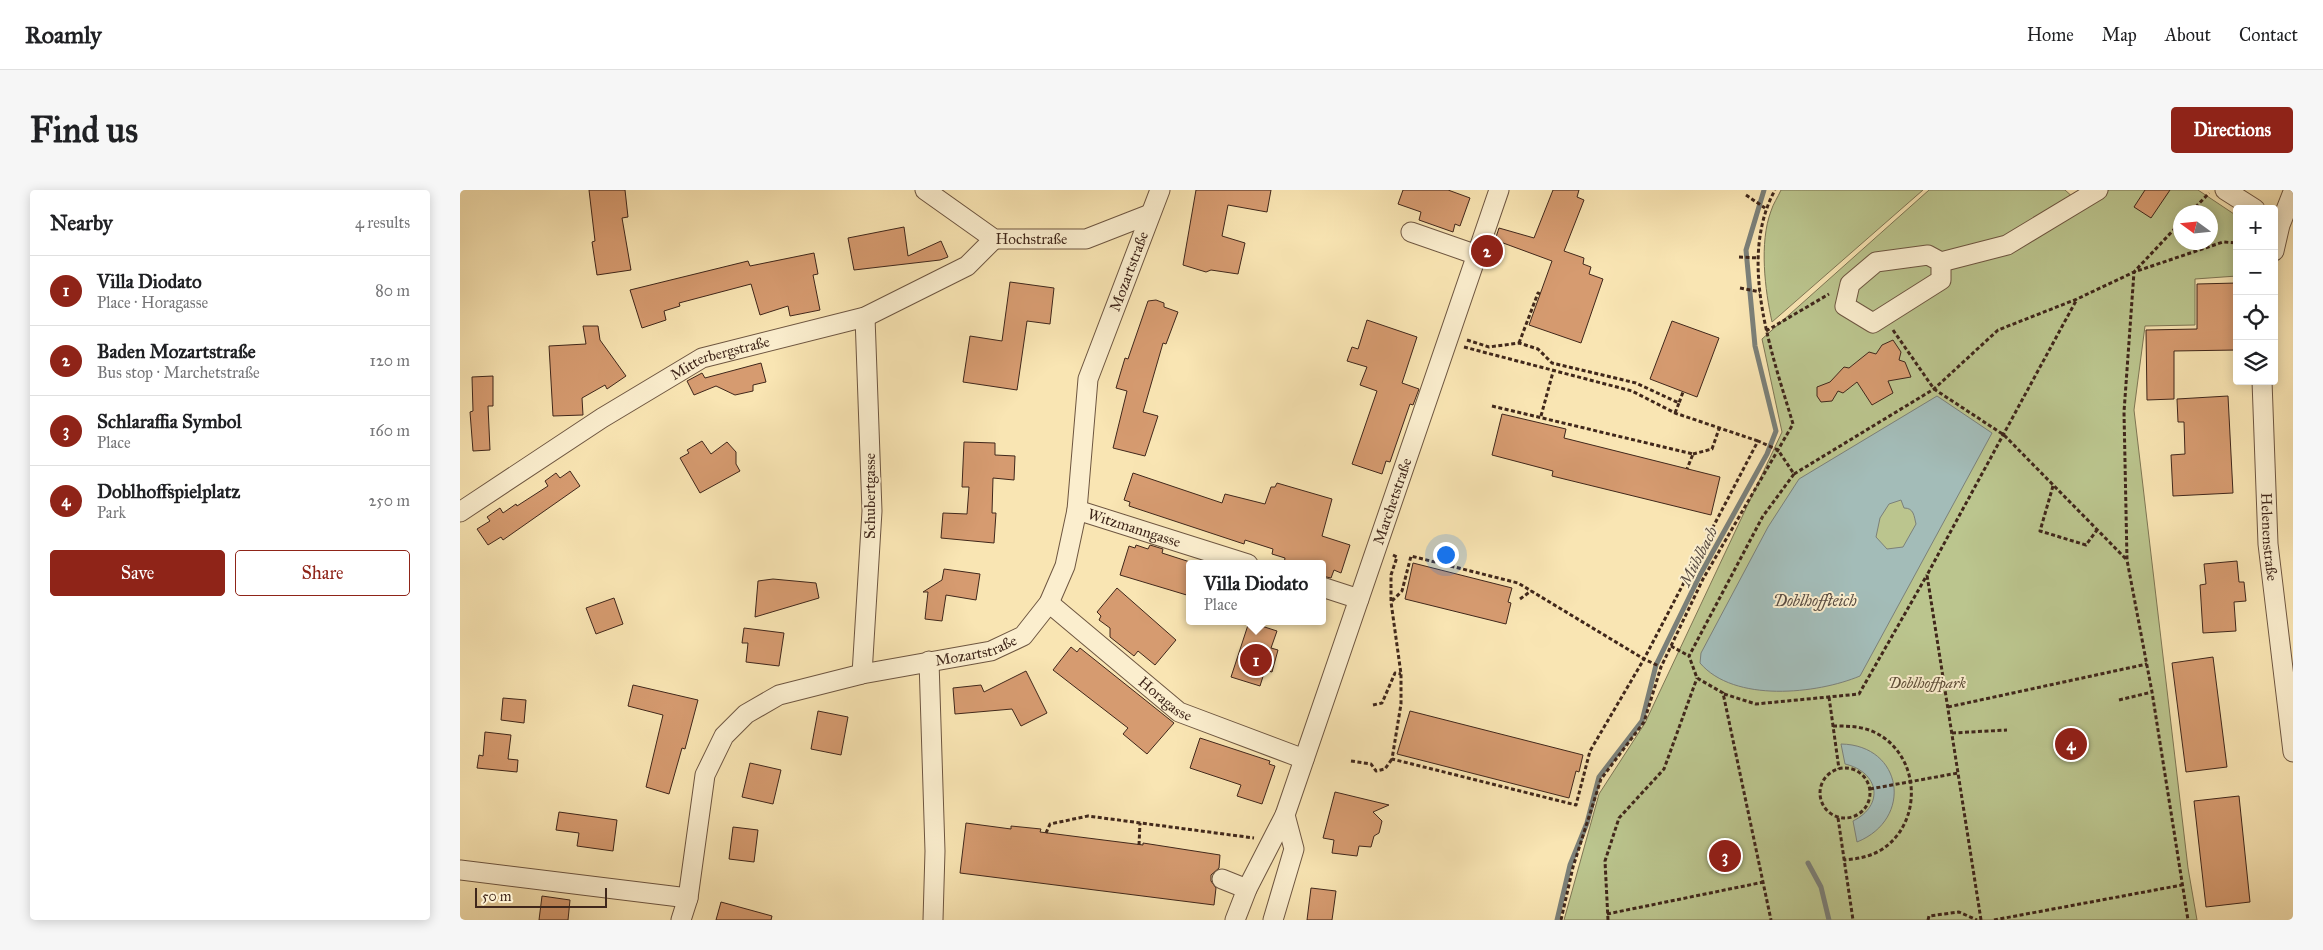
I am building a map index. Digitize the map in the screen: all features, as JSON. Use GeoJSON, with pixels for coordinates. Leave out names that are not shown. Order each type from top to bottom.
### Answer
{"type":"FeatureCollection","features":[{"type":"Feature","properties":{"kind":"street","name":"Hochstraße"},"geometry":{"type":"LineString","coordinates":[[925,190],[994,239],[1086,239],[1150,214]]}},
{"type":"Feature","properties":{"kind":"street","name":"Mozartstraße"},"geometry":{"type":"LineString","coordinates":[[681,920],[688,898],[705,775],[724,736],[746,714],[779,695],[862,674],[991,650],[1023,636],[1049,603],[1065,566],[1077,510],[1088,380],[1160,190]]}},
{"type":"Feature","properties":{"kind":"street","name":"Marchetstraße"},"geometry":{"type":"LineString","coordinates":[[1235,920],[1247,889],[1272,844],[1285,815],[1499,190]]}},
{"type":"Feature","properties":{"kind":"street"},"geometry":{"type":"LineString","coordinates":[[1941,262],[1940,280],[1884,318],[1873,323],[1845,306],[1850,284],[1876,262],[1928,255],[1941,262],[2007,245],[2098,190]]}},
{"type":"Feature","properties":{"kind":"street"},"geometry":{"type":"LineString","coordinates":[[2218,191],[2246,205]]}},
{"type":"Feature","properties":{"kind":"street"},"geometry":{"type":"LineString","coordinates":[[2274,250],[2293,192]]}},
{"type":"Feature","properties":{"kind":"street"},"geometry":{"type":"LineString","coordinates":[[1411,232],[1477,254]]}},
{"type":"Feature","properties":{"kind":"street","name":"Mitterbergstraße"},"geometry":{"type":"LineString","coordinates":[[460,512],[602,418],[702,358],[865,317],[967,266],[994,239]]}},
{"type":"Feature","properties":{"kind":"street","name":"Schubertgasse"},"geometry":{"type":"LineString","coordinates":[[862,674],[872,510],[865,317]]}},
{"type":"Feature","properties":{"kind":"street","name":"Helenenstraße"},"geometry":{"type":"LineString","coordinates":[[2262,385],[2268,544],[2293,752]]}},
{"type":"Feature","properties":{"kind":"street","name":"Witzmanngasse"},"geometry":{"type":"LineString","coordinates":[[1077,510],[1235,560]]}},
{"type":"Feature","properties":{"kind":"street"},"geometry":{"type":"LineString","coordinates":[[1326,588],[1359,599]]}},
{"type":"Feature","properties":{"kind":"street","name":"Horagasse"},"geometry":{"type":"LineString","coordinates":[[1049,603],[1180,712],[1304,759]]}},
{"type":"Feature","properties":{"kind":"street"},"geometry":{"type":"LineString","coordinates":[[930,661],[935,851],[933,920]]}},
{"type":"Feature","properties":{"kind":"street"},"geometry":{"type":"LineString","coordinates":[[1273,920],[1294,849],[1285,815]]}},
{"type":"Feature","properties":{"kind":"street"},"geometry":{"type":"LineString","coordinates":[[460,870],[688,898]]}},
{"type":"Feature","properties":{"kind":"street"},"geometry":{"type":"LineString","coordinates":[[1222,879],[1247,889]]}},
{"type":"Feature","properties":{"kind":"path"},"geometry":{"type":"LineString","coordinates":[[1561,920],[1573,868],[1601,779],[1644,722],[1659,666],[1704,579],[1793,424],[1766,332],[1756,258],[1764,206],[1775,190]]}},
{"type":"Feature","properties":{"kind":"path"},"geometry":{"type":"LineString","coordinates":[[2200,205],[2218,191]]}},
{"type":"Feature","properties":{"kind":"path"},"geometry":{"type":"LineString","coordinates":[[1746,194],[1764,206]]}},
{"type":"Feature","properties":{"kind":"path"},"geometry":{"type":"LineString","coordinates":[[2173,230],[2134,272],[2124,412],[2127,560],[2152,692],[2188,920]]}},
{"type":"Feature","properties":{"kind":"path"},"geometry":{"type":"LineString","coordinates":[[1689,656],[1763,516],[1794,474],[1934,389],[1998,330],[2077,299],[2134,272],[2223,242],[2233,243]]}},
{"type":"Feature","properties":{"kind":"path"},"geometry":{"type":"LineString","coordinates":[[1739,257],[1756,258]]}},
{"type":"Feature","properties":{"kind":"path"},"geometry":{"type":"LineString","coordinates":[[1766,332],[1820,298],[1850,284]]}},
{"type":"Feature","properties":{"kind":"path"},"geometry":{"type":"LineString","coordinates":[[1740,288],[1760,292]]}},
{"type":"Feature","properties":{"kind":"path"},"geometry":{"type":"LineString","coordinates":[[1519,343],[1538,293],[1540,294]]}},
{"type":"Feature","properties":{"kind":"path"},"geometry":{"type":"LineString","coordinates":[[1671,646],[1689,656],[1697,678],[1723,694],[1756,704],[1859,694],[1927,576],[2077,299]]}},
{"type":"Feature","properties":{"kind":"path"},"geometry":{"type":"LineString","coordinates":[[1884,318],[1934,389],[2004,435],[2127,560]]}},
{"type":"Feature","properties":{"kind":"path"},"geometry":{"type":"LineString","coordinates":[[1465,340],[1489,347],[1519,343],[1538,349],[1552,363],[1636,383],[1679,403]]}},
{"type":"Feature","properties":{"kind":"path"},"geometry":{"type":"LineString","coordinates":[[1463,346],[1553,372],[1632,391],[1676,413],[1777,449],[1794,474]]}},
{"type":"Feature","properties":{"kind":"path"},"geometry":{"type":"LineString","coordinates":[[1541,416],[1553,372]]}},
{"type":"Feature","properties":{"kind":"path"},"geometry":{"type":"LineString","coordinates":[[1676,413],[1683,392]]}},
{"type":"Feature","properties":{"kind":"path"},"geometry":{"type":"LineString","coordinates":[[1492,406],[1541,416],[1693,454],[1712,449],[1719,429]]}},
{"type":"Feature","properties":{"kind":"path"},"geometry":{"type":"LineString","coordinates":[[1392,759],[1576,805],[1590,750],[1644,659],[1758,441]]}},
{"type":"Feature","properties":{"kind":"path"},"geometry":{"type":"LineString","coordinates":[[1688,469],[1693,454]]}},
{"type":"Feature","properties":{"kind":"path"},"geometry":{"type":"LineString","coordinates":[[2053,485],[2040,532],[2086,546],[2097,530]]}},
{"type":"Feature","properties":{"kind":"path"},"geometry":{"type":"LineString","coordinates":[[1351,761],[1371,764],[1376,771],[1385,769],[1392,759],[1401,704],[1401,674],[1391,602],[1390,574],[1397,556]]}},
{"type":"Feature","properties":{"kind":"path"},"geometry":{"type":"LineString","coordinates":[[1391,602],[1402,591],[1411,556],[1518,583],[1644,659],[1659,666]]}},
{"type":"Feature","properties":{"kind":"path"},"geometry":{"type":"LineString","coordinates":[[1927,576],[1981,920]]}},
{"type":"Feature","properties":{"kind":"path"},"geometry":{"type":"LineString","coordinates":[[1520,599],[1531,591]]}},
{"type":"Feature","properties":{"kind":"path"},"geometry":{"type":"LineString","coordinates":[[1948,707],[2147,664]]}},
{"type":"Feature","properties":{"kind":"path"},"geometry":{"type":"LineString","coordinates":[[1373,705],[1382,703],[1395,673],[1401,674]]}},
{"type":"Feature","properties":{"kind":"path"},"geometry":{"type":"LineString","coordinates":[[1608,920],[1605,861],[1619,818],[1664,769],[1697,678]]}},
{"type":"Feature","properties":{"kind":"path"},"geometry":{"type":"LineString","coordinates":[[2119,700],[2152,692]]}},
{"type":"Feature","properties":{"kind":"path"},"geometry":{"type":"LineString","coordinates":[[1723,694],[1771,920]]}},
{"type":"Feature","properties":{"kind":"path"},"geometry":{"type":"LineString","coordinates":[[1828,697],[1839,769]]}},
{"type":"Feature","properties":{"kind":"path"},"geometry":{"type":"LineString","coordinates":[[1833,726],[1855,726],[1875,732],[1892,744],[1905,762],[1912,782],[1912,801],[1906,820],[1896,837],[1881,850],[1864,858],[1844,860]]}},
{"type":"Feature","properties":{"kind":"path"},"geometry":{"type":"LineString","coordinates":[[1952,733],[2007,730]]}},
{"type":"Feature","properties":{"kind":"path"},"geometry":{"type":"LineString","coordinates":[[1839,769],[1853,769],[1864,777],[1870,789],[1869,802],[1862,812],[1850,818],[1838,818],[1827,811],[1821,799],[1821,786],[1828,775],[1839,769]]}},
{"type":"Feature","properties":{"kind":"path"},"geometry":{"type":"LineString","coordinates":[[1870,789],[1958,773]]}},
{"type":"Feature","properties":{"kind":"path"},"geometry":{"type":"LineString","coordinates":[[1046,833],[1050,824],[1088,816],[1250,836],[1272,844]]}},
{"type":"Feature","properties":{"kind":"path"},"geometry":{"type":"LineString","coordinates":[[1838,818],[1853,920]]}},
{"type":"Feature","properties":{"kind":"path"},"geometry":{"type":"LineString","coordinates":[[1138,845],[1140,823]]}},
{"type":"Feature","properties":{"kind":"path"},"geometry":{"type":"LineString","coordinates":[[1607,914],[1764,882]]}},
{"type":"Feature","properties":{"kind":"path"},"geometry":{"type":"LineString","coordinates":[[1994,920],[2182,885]]}},
{"type":"Feature","properties":{"kind":"path"},"geometry":{"type":"LineString","coordinates":[[1928,920],[1928,916],[1960,912],[1977,920]]}},
{"type":"Feature","properties":{"kind":"green space"},"geometry":{"type":"Polygon","coordinates":[[[1781,190],[1923,190],[1772,322],[1765,281],[1765,237],[1772,208],[1781,190]]]}},
{"type":"Feature","properties":{"kind":"green space","name":"Doblhoffpark"},"geometry":{"type":"Polygon","coordinates":[[[1929,190],[2065,190],[2085,208],[2109,190],[2198,190],[2233,213],[2233,276],[2195,279],[2195,325],[2145,326],[2134,410],[2188,868],[2197,920],[1564,920],[1599,794],[1645,723],[1782,432],[1762,339],[1929,190]]]}},
{"type":"Feature","properties":{"kind":"water","name":"Doblhoffteich"},"geometry":{"type":"Polygon","coordinates":[[[1937,396],[1992,433],[1860,676],[1822,687],[1799,690],[1754,689],[1733,684],[1715,676],[1700,663],[1701,653],[1768,527],[1799,479],[1937,396]],[[1901,500],[1889,504],[1880,518],[1876,537],[1887,549],[1903,547],[1916,524],[1912,511],[1904,508],[1901,500]]]}},
{"type":"Feature","properties":{"kind":"water"},"geometry":{"type":"Polygon","coordinates":[[[1841,744],[1862,748],[1878,756],[1888,769],[1894,785],[1893,801],[1887,817],[1875,831],[1857,842],[1853,821],[1870,806],[1874,790],[1871,781],[1865,774],[1845,764],[1841,744]]]}},
{"type":"Feature","properties":{"kind":"building"},"geometry":{"type":"Polygon","coordinates":[[[589,190],[625,190],[628,217],[622,218],[631,270],[597,275],[592,242],[595,241],[589,190]]]}},
{"type":"Feature","properties":{"kind":"building"},"geometry":{"type":"Polygon","coordinates":[[[1196,190],[1271,190],[1267,212],[1228,205],[1222,236],[1245,243],[1238,274],[1211,270],[1206,272],[1183,265],[1196,190]]]}},
{"type":"Feature","properties":{"kind":"building"},"geometry":{"type":"Polygon","coordinates":[[[1403,190],[1448,190],[1470,198],[1460,226],[1455,224],[1453,232],[1419,220],[1421,212],[1398,204],[1403,190]]]}},
{"type":"Feature","properties":{"kind":"building"},"geometry":{"type":"Polygon","coordinates":[[[1553,190],[1579,190],[1577,197],[1584,200],[1564,251],[1584,258],[1583,264],[1591,267],[1589,274],[1603,279],[1581,343],[1529,325],[1552,261],[1495,240],[1499,228],[1534,238],[1553,190]]]}},
{"type":"Feature","properties":{"kind":"building"},"geometry":{"type":"Polygon","coordinates":[[[2145,190],[2170,190],[2151,218],[2134,207],[2145,190]]]}},
{"type":"Feature","properties":{"kind":"building"},"geometry":{"type":"Polygon","coordinates":[[[904,227],[908,256],[941,241],[948,257],[940,260],[854,270],[848,238],[904,227]]]}},
{"type":"Feature","properties":{"kind":"building"},"geometry":{"type":"Polygon","coordinates":[[[814,253],[818,274],[813,275],[820,310],[790,316],[788,306],[760,315],[751,284],[679,303],[680,306],[664,311],[666,320],[642,328],[630,290],[748,261],[750,266],[814,253]]]}},
{"type":"Feature","properties":{"kind":"building"},"geometry":{"type":"Polygon","coordinates":[[[1010,282],[1054,288],[1050,324],[1027,321],[1017,390],[963,382],[970,336],[1002,341],[1010,282]]]}},
{"type":"Feature","properties":{"kind":"building"},"geometry":{"type":"Polygon","coordinates":[[[2233,283],[2233,350],[2174,351],[2174,399],[2147,400],[2146,330],[2197,329],[2197,284],[2233,283]]]}},
{"type":"Feature","properties":{"kind":"building"},"geometry":{"type":"Polygon","coordinates":[[[1156,300],[1164,303],[1164,307],[1178,312],[1166,344],[1163,343],[1143,412],[1158,416],[1145,456],[1113,448],[1127,391],[1116,388],[1125,358],[1128,359],[1148,301],[1156,300]]]}},
{"type":"Feature","properties":{"kind":"building"},"geometry":{"type":"Polygon","coordinates":[[[1367,320],[1417,337],[1402,383],[1419,389],[1413,405],[1410,404],[1390,462],[1386,461],[1382,474],[1352,464],[1377,391],[1360,385],[1367,367],[1347,361],[1352,347],[1358,349],[1367,320]]]}},
{"type":"Feature","properties":{"kind":"building"},"geometry":{"type":"Polygon","coordinates":[[[1672,321],[1719,338],[1697,397],[1650,379],[1672,321]]]}},
{"type":"Feature","properties":{"kind":"building"},"geometry":{"type":"Polygon","coordinates":[[[583,326],[598,326],[600,340],[626,376],[607,389],[605,385],[582,398],[583,415],[553,416],[549,346],[586,344],[583,326]]]}},
{"type":"Feature","properties":{"kind":"building"},"geometry":{"type":"Polygon","coordinates":[[[1893,340],[1901,352],[1899,360],[1905,362],[1911,377],[1888,381],[1893,393],[1872,405],[1857,382],[1843,393],[1838,391],[1832,401],[1821,402],[1817,396],[1817,387],[1830,382],[1844,367],[1849,368],[1869,352],[1876,354],[1882,345],[1893,340]]]}},
{"type":"Feature","properties":{"kind":"building"},"geometry":{"type":"Polygon","coordinates":[[[761,363],[766,382],[753,385],[753,391],[735,395],[716,386],[694,395],[687,381],[702,373],[705,378],[761,363]]]}},
{"type":"Feature","properties":{"kind":"building"},"geometry":{"type":"Polygon","coordinates":[[[493,376],[493,406],[488,406],[490,450],[473,451],[470,412],[473,411],[472,377],[493,376]]]}},
{"type":"Feature","properties":{"kind":"building"},"geometry":{"type":"Polygon","coordinates":[[[2228,396],[2233,493],[2173,496],[2171,455],[2185,454],[2184,422],[2178,422],[2177,399],[2228,396]]]}},
{"type":"Feature","properties":{"kind":"building"},"geometry":{"type":"Polygon","coordinates":[[[1502,414],[1566,429],[1564,438],[1720,477],[1711,515],[1552,476],[1553,471],[1492,455],[1502,414]]]}},
{"type":"Feature","properties":{"kind":"building"},"geometry":{"type":"Polygon","coordinates":[[[702,441],[711,454],[727,442],[736,452],[736,464],[740,471],[700,493],[680,458],[689,453],[687,450],[702,441]]]}},
{"type":"Feature","properties":{"kind":"building"},"geometry":{"type":"Polygon","coordinates":[[[964,442],[995,443],[995,455],[1015,456],[1014,480],[993,478],[992,513],[996,513],[994,543],[941,538],[943,513],[967,514],[969,487],[962,487],[964,442]]]}},
{"type":"Feature","properties":{"kind":"building"},"geometry":{"type":"Polygon","coordinates":[[[570,471],[580,486],[503,540],[501,537],[488,545],[477,529],[490,521],[487,517],[500,508],[503,513],[516,504],[517,506],[548,486],[545,481],[556,473],[560,478],[570,471]]]}},
{"type":"Feature","properties":{"kind":"building"},"geometry":{"type":"Polygon","coordinates":[[[1133,473],[1222,503],[1225,494],[1265,504],[1271,487],[1275,487],[1277,483],[1332,499],[1322,536],[1350,545],[1341,573],[1334,570],[1331,578],[1326,577],[1326,560],[1285,560],[1285,558],[1272,554],[1273,549],[1245,540],[1244,544],[1129,506],[1130,502],[1124,500],[1133,473]]]}},
{"type":"Feature","properties":{"kind":"building"},"geometry":{"type":"Polygon","coordinates":[[[1136,545],[1148,549],[1150,545],[1163,549],[1162,553],[1186,561],[1186,595],[1120,575],[1129,546],[1135,548],[1136,545]]]}},
{"type":"Feature","properties":{"kind":"building"},"geometry":{"type":"Polygon","coordinates":[[[2237,561],[2239,582],[2244,582],[2246,601],[2234,602],[2236,631],[2203,633],[2200,585],[2206,584],[2204,564],[2237,561]]]}},
{"type":"Feature","properties":{"kind":"building"},"geometry":{"type":"Polygon","coordinates":[[[1413,563],[1512,588],[1508,602],[1511,603],[1506,624],[1405,599],[1413,563]]]}},
{"type":"Feature","properties":{"kind":"building"},"geometry":{"type":"Polygon","coordinates":[[[944,569],[980,574],[976,600],[946,595],[942,621],[925,619],[928,592],[923,592],[942,580],[944,569]]]}},
{"type":"Feature","properties":{"kind":"building"},"geometry":{"type":"Polygon","coordinates":[[[773,579],[816,583],[819,598],[755,617],[758,581],[773,579]]]}},
{"type":"Feature","properties":{"kind":"building"},"geometry":{"type":"Polygon","coordinates":[[[1117,588],[1176,640],[1155,665],[1138,651],[1134,656],[1110,637],[1110,628],[1099,620],[1101,616],[1097,612],[1117,588]]]}},
{"type":"Feature","properties":{"kind":"building"},"geometry":{"type":"Polygon","coordinates":[[[614,598],[623,624],[596,634],[586,608],[614,598]]]}},
{"type":"Feature","properties":{"kind":"building"},"geometry":{"type":"Polygon","coordinates":[[[1248,625],[1258,625],[1277,631],[1271,648],[1278,650],[1272,672],[1265,670],[1260,686],[1231,677],[1248,625]]]}},
{"type":"Feature","properties":{"kind":"building"},"geometry":{"type":"Polygon","coordinates":[[[744,628],[784,633],[779,666],[746,662],[748,643],[742,643],[744,628]]]}},
{"type":"Feature","properties":{"kind":"building"},"geometry":{"type":"Polygon","coordinates":[[[1071,647],[1077,652],[1080,648],[1174,723],[1147,754],[1123,734],[1128,728],[1053,670],[1071,647]]]}},
{"type":"Feature","properties":{"kind":"building"},"geometry":{"type":"Polygon","coordinates":[[[2213,657],[2227,767],[2186,772],[2172,663],[2213,657]]]}},
{"type":"Feature","properties":{"kind":"building"},"geometry":{"type":"Polygon","coordinates":[[[1026,671],[1047,713],[1021,726],[1012,709],[955,714],[953,688],[981,685],[984,692],[1026,671]]]}},
{"type":"Feature","properties":{"kind":"building"},"geometry":{"type":"Polygon","coordinates":[[[633,685],[698,700],[685,749],[682,748],[669,794],[646,787],[663,715],[628,706],[633,685]]]}},
{"type":"Feature","properties":{"kind":"building"},"geometry":{"type":"Polygon","coordinates":[[[503,698],[526,700],[524,723],[501,720],[503,698]]]}},
{"type":"Feature","properties":{"kind":"building"},"geometry":{"type":"Polygon","coordinates":[[[818,711],[848,717],[841,755],[811,749],[818,711]]]}},
{"type":"Feature","properties":{"kind":"building"},"geometry":{"type":"Polygon","coordinates":[[[1410,711],[1583,755],[1579,772],[1576,771],[1569,798],[1397,754],[1410,711]]]}},
{"type":"Feature","properties":{"kind":"building"},"geometry":{"type":"Polygon","coordinates":[[[485,732],[511,735],[508,759],[518,760],[517,772],[477,768],[479,755],[483,756],[485,732]]]}},
{"type":"Feature","properties":{"kind":"building"},"geometry":{"type":"Polygon","coordinates":[[[1200,738],[1270,761],[1269,764],[1275,766],[1262,804],[1237,796],[1241,785],[1190,768],[1200,738]]]}},
{"type":"Feature","properties":{"kind":"building"},"geometry":{"type":"Polygon","coordinates":[[[750,763],[781,770],[773,804],[742,797],[750,763]]]}},
{"type":"Feature","properties":{"kind":"building"},"geometry":{"type":"Polygon","coordinates":[[[1335,792],[1389,805],[1373,812],[1382,821],[1379,833],[1374,836],[1371,847],[1359,846],[1357,856],[1332,853],[1334,840],[1323,838],[1335,792]]]}},
{"type":"Feature","properties":{"kind":"building"},"geometry":{"type":"Polygon","coordinates":[[[2239,796],[2250,902],[2206,907],[2194,801],[2239,796]]]}},
{"type":"Feature","properties":{"kind":"building"},"geometry":{"type":"Polygon","coordinates":[[[559,812],[617,820],[613,851],[577,846],[579,833],[556,830],[559,812]]]}},
{"type":"Feature","properties":{"kind":"building"},"geometry":{"type":"Polygon","coordinates":[[[966,823],[1011,829],[1011,826],[1041,829],[1040,832],[1143,845],[1143,843],[1220,855],[1219,868],[1211,875],[1211,881],[1216,888],[1214,905],[960,873],[966,823]]]}},
{"type":"Feature","properties":{"kind":"building"},"geometry":{"type":"Polygon","coordinates":[[[733,827],[758,830],[754,862],[729,859],[733,827]]]}},
{"type":"Feature","properties":{"kind":"building"},"geometry":{"type":"Polygon","coordinates":[[[1311,888],[1336,891],[1332,920],[1307,920],[1311,888]]]}},
{"type":"Feature","properties":{"kind":"building"},"geometry":{"type":"Polygon","coordinates":[[[542,896],[570,900],[568,920],[539,920],[542,896]]]}},
{"type":"Feature","properties":{"kind":"building"},"geometry":{"type":"Polygon","coordinates":[[[721,902],[772,916],[771,920],[716,920],[721,902]]]}},
{"type":"Feature","properties":{"kind":"waterway","name":"Mühlbach"},"geometry":{"type":"LineString","coordinates":[[1557,920],[1570,865],[1587,823],[1599,777],[1642,721],[1656,665],[1700,575],[1767,454],[1776,431],[1755,346],[1746,250],[1764,190]]}},
{"type":"Feature","properties":{"kind":"waterway"},"geometry":{"type":"LineString","coordinates":[[1808,863],[1821,887],[1829,920]]}},
{"type":"Feature","properties":{"kind":"place","name":"Baden Mozartstraße"},"geometry":{"type":"Point","coordinates":[1487,251]}},
{"type":"Feature","properties":{"kind":"place","name":"Villa Diodato"},"geometry":{"type":"Point","coordinates":[1256,660]}},
{"type":"Feature","properties":{"kind":"place","name":"Doblhoffspielplatz"},"geometry":{"type":"Point","coordinates":[2071,744]}},
{"type":"Feature","properties":{"kind":"place","name":"Schlaraffia Symbol"},"geometry":{"type":"Point","coordinates":[1725,856]}}]}
